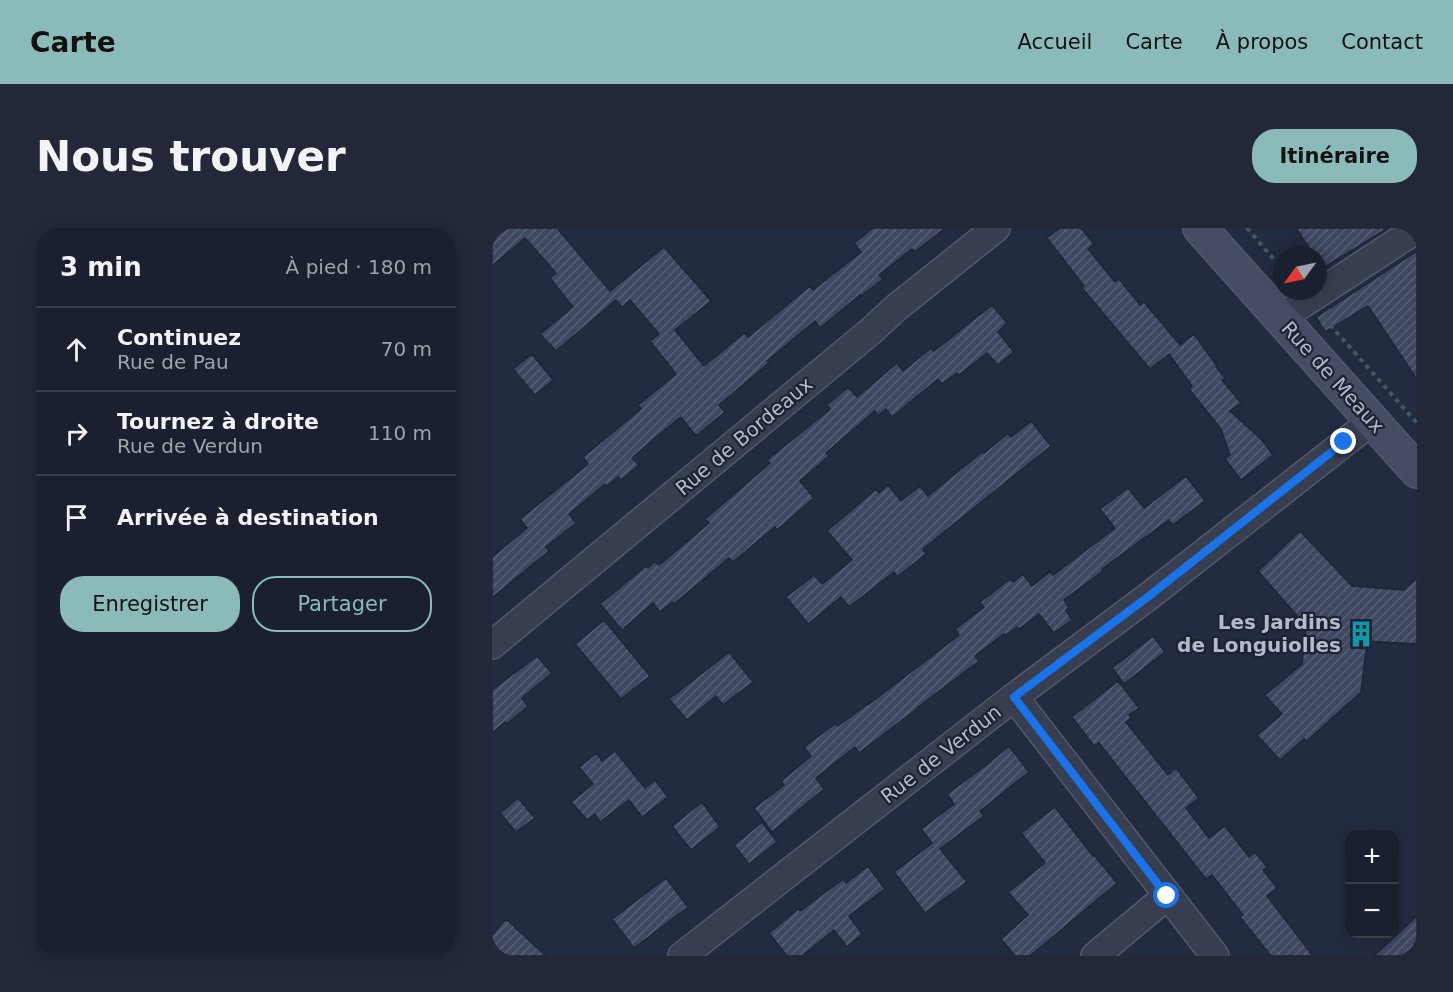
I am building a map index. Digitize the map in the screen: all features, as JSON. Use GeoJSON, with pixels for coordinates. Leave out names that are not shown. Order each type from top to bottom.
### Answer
{"type":"FeatureCollection","features":[{"type":"Feature","properties":{"kind":"main road","name":"Rue de Meaux"},"geometry":{"type":"LineString","coordinates":[[1200,228],[1417,471]]}},
{"type":"Feature","properties":{"kind":"street","name":"Rue de Bordeaux"},"geometry":{"type":"LineString","coordinates":[[492,645],[897,307],[996,228]]}},
{"type":"Feature","properties":{"kind":"street"},"geometry":{"type":"LineString","coordinates":[[1281,318],[1417,229]]}},
{"type":"Feature","properties":{"kind":"street","name":"Rue de Verdun"},"geometry":{"type":"LineString","coordinates":[[682,956],[1372,421]]}},
{"type":"Feature","properties":{"kind":"street"},"geometry":{"type":"LineString","coordinates":[[1014,697],[1215,956]]}},
{"type":"Feature","properties":{"kind":"street"},"geometry":{"type":"LineString","coordinates":[[1095,956],[1167,896]]}},
{"type":"Feature","properties":{"kind":"path"},"geometry":{"type":"LineString","coordinates":[[1247,228],[1273,258]]}},
{"type":"Feature","properties":{"kind":"path"},"geometry":{"type":"LineString","coordinates":[[1324,318],[1417,423]]}},
{"type":"Feature","properties":{"kind":"building"},"geometry":{"type":"Polygon","coordinates":[[[492,228],[557,228],[610,291],[664,247],[711,301],[675,330],[704,366],[744,333],[748,337],[810,286],[813,290],[861,252],[854,243],[873,228],[945,228],[915,252],[912,249],[879,275],[883,279],[820,328],[815,321],[767,361],[769,363],[719,405],[725,412],[696,436],[681,417],[656,437],[632,458],[639,465],[621,480],[618,477],[607,486],[605,484],[569,514],[576,523],[546,547],[549,551],[492,598],[492,557],[527,528],[520,519],[588,464],[583,457],[641,409],[638,405],[676,374],[650,341],[659,334],[630,300],[622,307],[616,300],[556,351],[540,334],[573,307],[550,278],[556,273],[525,238],[492,266],[492,228]]]}},
{"type":"Feature","properties":{"kind":"building"},"geometry":{"type":"Polygon","coordinates":[[[1060,228],[1081,228],[1094,244],[1088,249],[1115,282],[1119,279],[1140,305],[1144,302],[1180,345],[1194,334],[1225,378],[1222,380],[1241,403],[1230,411],[1262,440],[1273,455],[1241,480],[1225,459],[1230,455],[1221,429],[1189,389],[1192,386],[1169,354],[1150,369],[1082,288],[1084,286],[1047,238],[1060,228]]]}},
{"type":"Feature","properties":{"kind":"building"},"geometry":{"type":"Polygon","coordinates":[[[1296,228],[1388,228],[1327,266],[1327,246],[1308,246],[1296,228]]]}},
{"type":"Feature","properties":{"kind":"building"},"geometry":{"type":"Polygon","coordinates":[[[1417,251],[1417,379],[1368,306],[1325,332],[1316,317],[1417,251]]]}},
{"type":"Feature","properties":{"kind":"building"},"geometry":{"type":"Polygon","coordinates":[[[992,305],[1007,323],[998,332],[1014,352],[998,365],[987,353],[959,375],[957,373],[942,384],[938,379],[892,417],[886,409],[878,416],[875,411],[826,453],[829,456],[800,481],[814,498],[777,530],[775,527],[733,562],[729,558],[674,604],[672,602],[660,612],[653,603],[622,630],[600,604],[646,566],[648,568],[655,561],[659,565],[709,523],[705,519],[770,463],[767,460],[830,409],[827,405],[848,387],[857,397],[897,363],[903,371],[931,348],[934,351],[992,305]]]}},
{"type":"Feature","properties":{"kind":"building"},"geometry":{"type":"Polygon","coordinates":[[[532,354],[553,380],[535,395],[513,369],[532,354]]]}},
{"type":"Feature","properties":{"kind":"building"},"geometry":{"type":"Polygon","coordinates":[[[1031,421],[1051,446],[923,549],[926,554],[897,577],[894,572],[849,607],[841,597],[808,624],[786,597],[814,575],[822,584],[852,560],[827,531],[876,489],[879,493],[888,485],[901,501],[920,486],[928,496],[1008,433],[1011,437],[1031,421]]]}},
{"type":"Feature","properties":{"kind":"building"},"geometry":{"type":"Polygon","coordinates":[[[1186,476],[1205,501],[1173,525],[1169,520],[1064,600],[1069,608],[1066,610],[1072,620],[1054,633],[1039,614],[1019,629],[1017,627],[1006,635],[1004,634],[975,656],[979,661],[918,708],[859,753],[855,747],[816,778],[824,789],[772,832],[754,808],[784,785],[781,781],[811,756],[804,747],[836,723],[838,726],[869,704],[959,635],[955,629],[984,607],[980,602],[1010,579],[1013,582],[1023,574],[1032,586],[1051,571],[1053,575],[1115,528],[1100,509],[1128,488],[1144,508],[1186,476]]]}},
{"type":"Feature","properties":{"kind":"building","name":"Les Jardins de Longuiolles"},"geometry":{"type":"Polygon","coordinates":[[[1300,531],[1352,586],[1404,590],[1417,578],[1417,644],[1367,641],[1361,692],[1306,742],[1304,739],[1280,760],[1257,735],[1282,714],[1265,695],[1302,664],[1306,626],[1258,571],[1300,531]]]}},
{"type":"Feature","properties":{"kind":"building"},"geometry":{"type":"Polygon","coordinates":[[[604,620],[650,676],[621,699],[575,644],[604,620]]]}},
{"type":"Feature","properties":{"kind":"building"},"geometry":{"type":"Polygon","coordinates":[[[1153,636],[1165,652],[1124,684],[1112,668],[1153,636]]]}},
{"type":"Feature","properties":{"kind":"building"},"geometry":{"type":"Polygon","coordinates":[[[729,652],[753,682],[723,705],[716,696],[687,720],[669,699],[729,652]]]}},
{"type":"Feature","properties":{"kind":"building"},"geometry":{"type":"Polygon","coordinates":[[[537,656],[552,673],[522,698],[528,706],[507,724],[505,722],[492,733],[492,690],[537,656]]]}},
{"type":"Feature","properties":{"kind":"building"},"geometry":{"type":"Polygon","coordinates":[[[1118,681],[1139,708],[1129,715],[1131,718],[1126,722],[1168,775],[1176,768],[1199,798],[1186,808],[1209,838],[1225,826],[1249,857],[1255,852],[1267,867],[1263,870],[1277,888],[1267,896],[1313,956],[1271,956],[1240,917],[1243,915],[1212,875],[1206,879],[1099,743],[1094,746],[1072,717],[1118,681]]]}},
{"type":"Feature","properties":{"kind":"building"},"geometry":{"type":"Polygon","coordinates":[[[1009,746],[1029,772],[980,811],[984,816],[940,849],[967,882],[925,913],[894,872],[932,843],[921,829],[954,804],[947,794],[1009,746]]]}},
{"type":"Feature","properties":{"kind":"building"},"geometry":{"type":"Polygon","coordinates":[[[615,751],[645,788],[655,780],[668,797],[642,817],[629,800],[600,822],[595,814],[587,820],[571,802],[593,784],[579,767],[597,753],[602,761],[615,751]]]}},
{"type":"Feature","properties":{"kind":"building"},"geometry":{"type":"Polygon","coordinates":[[[518,798],[535,818],[516,832],[500,813],[518,798]]]}},
{"type":"Feature","properties":{"kind":"building"},"geometry":{"type":"Polygon","coordinates":[[[702,802],[720,827],[691,850],[672,826],[702,802]]]}},
{"type":"Feature","properties":{"kind":"building"},"geometry":{"type":"Polygon","coordinates":[[[1055,807],[1117,883],[1030,956],[1015,956],[1001,939],[1028,915],[1008,892],[1045,863],[1021,833],[1055,807]]]}},
{"type":"Feature","properties":{"kind":"building"},"geometry":{"type":"Polygon","coordinates":[[[762,822],[777,842],[749,864],[734,845],[762,822]]]}},
{"type":"Feature","properties":{"kind":"building"},"geometry":{"type":"Polygon","coordinates":[[[868,866],[885,889],[849,916],[862,934],[847,947],[834,930],[802,956],[787,956],[769,933],[798,909],[800,911],[843,879],[846,883],[868,866]]]}},
{"type":"Feature","properties":{"kind":"building"},"geometry":{"type":"Polygon","coordinates":[[[666,878],[688,907],[634,948],[612,919],[666,878]]]}},
{"type":"Feature","properties":{"kind":"building"},"geometry":{"type":"Polygon","coordinates":[[[1417,916],[1417,956],[1374,956],[1393,938],[1399,938],[1399,933],[1417,916]]]}},
{"type":"Feature","properties":{"kind":"building"},"geometry":{"type":"Polygon","coordinates":[[[506,919],[546,956],[492,956],[492,935],[506,919]]]}},
{"type":"Feature","properties":{"kind":"place","name":"Les Jardins de Longuiolles"},"geometry":{"type":"Point","coordinates":[1361,634]}},
{"type":"Feature","properties":{"kind":"route"},"geometry":{"type":"LineString","coordinates":[[1167,896],[1014,697],[1149,596],[1344,442]]}}]}
